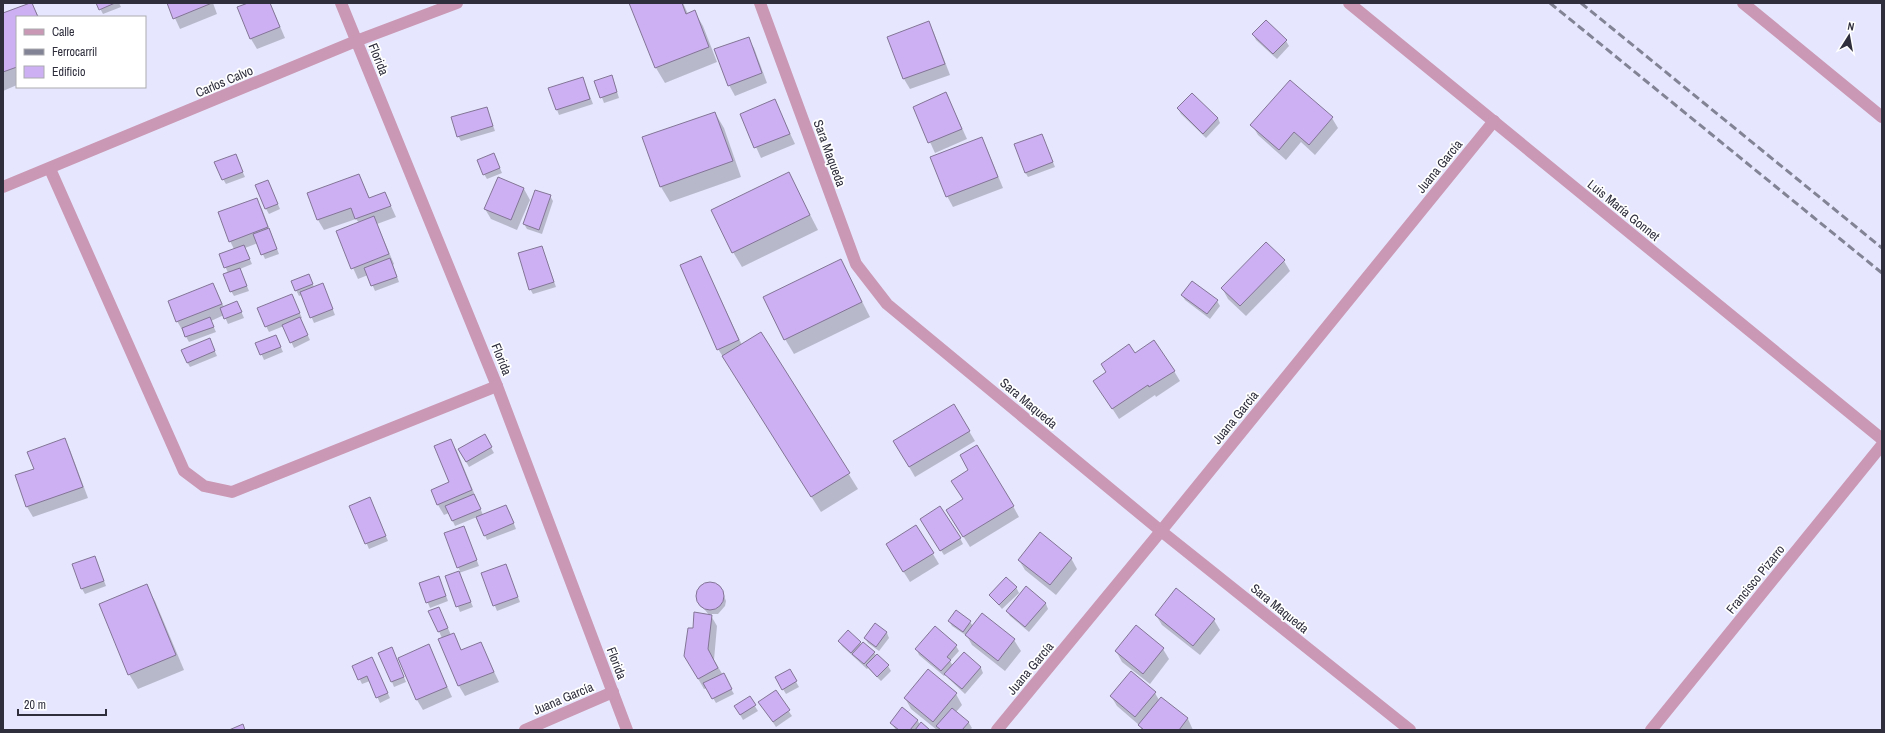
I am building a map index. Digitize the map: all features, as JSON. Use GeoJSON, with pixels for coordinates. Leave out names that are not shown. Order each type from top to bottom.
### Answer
{"type":"FeatureCollection","features":[{"type":"Feature","properties":{"kind":"street","name":"Florida"},"geometry":{"type":"LineString","coordinates":[[341,3],[498,386],[627,730]]}},
{"type":"Feature","properties":{"kind":"street","name":"Carlos Calvo"},"geometry":{"type":"LineString","coordinates":[[3,187],[50,169],[356,41],[456,3]]}},
{"type":"Feature","properties":{"kind":"street","name":"Sara Maqueda"},"geometry":{"type":"LineString","coordinates":[[760,3],[856,264],[888,304],[1161,531],[1410,730]]}},
{"type":"Feature","properties":{"kind":"street","name":"Luis María Gonnet"},"geometry":{"type":"LineString","coordinates":[[1349,3],[1882,439]]}},
{"type":"Feature","properties":{"kind":"street"},"geometry":{"type":"LineString","coordinates":[[1743,3],[1882,117]]}},
{"type":"Feature","properties":{"kind":"street","name":"Juana García"},"geometry":{"type":"LineString","coordinates":[[997,730],[1161,531],[1494,121]]}},
{"type":"Feature","properties":{"kind":"street"},"geometry":{"type":"LineString","coordinates":[[50,169],[184,471],[204,486],[232,492],[498,386]]}},
{"type":"Feature","properties":{"kind":"street","name":"Francisco Pizarro"},"geometry":{"type":"LineString","coordinates":[[1651,730],[1882,445]]}},
{"type":"Feature","properties":{"kind":"street","name":"Juana García"},"geometry":{"type":"LineString","coordinates":[[525,730],[613,692]]}},
{"type":"Feature","properties":{"kind":"building"},"geometry":{"type":"Polygon","coordinates":[[[32,3],[38,16],[16,16],[16,67],[3,72],[3,13],[32,3]]]}},
{"type":"Feature","properties":{"kind":"building"},"geometry":{"type":"Polygon","coordinates":[[[96,3],[115,3],[99,10],[96,3]]]}},
{"type":"Feature","properties":{"kind":"building"},"geometry":{"type":"Polygon","coordinates":[[[167,3],[212,3],[173,19],[167,3]]]}},
{"type":"Feature","properties":{"kind":"building"},"geometry":{"type":"Polygon","coordinates":[[[248,3],[270,3],[280,27],[250,39],[237,7],[248,3]]]}},
{"type":"Feature","properties":{"kind":"building"},"geometry":{"type":"Polygon","coordinates":[[[629,3],[682,3],[686,14],[695,10],[709,47],[655,68],[629,3]]]}},
{"type":"Feature","properties":{"kind":"building"},"geometry":{"type":"Polygon","coordinates":[[[1266,20],[1287,40],[1273,54],[1252,34],[1266,20]]]}},
{"type":"Feature","properties":{"kind":"building"},"geometry":{"type":"Polygon","coordinates":[[[929,21],[945,64],[903,79],[887,37],[929,21]]]}},
{"type":"Feature","properties":{"kind":"building"},"geometry":{"type":"Polygon","coordinates":[[[749,37],[762,73],[728,86],[714,49],[749,37]]]}},
{"type":"Feature","properties":{"kind":"building"},"geometry":{"type":"Polygon","coordinates":[[[612,75],[617,92],[600,98],[594,81],[612,75]]]}},
{"type":"Feature","properties":{"kind":"building"},"geometry":{"type":"Polygon","coordinates":[[[583,77],[590,99],[556,110],[548,88],[583,77]]]}},
{"type":"Feature","properties":{"kind":"building"},"geometry":{"type":"Polygon","coordinates":[[[1290,80],[1333,117],[1309,145],[1294,132],[1279,150],[1250,125],[1290,80]]]}},
{"type":"Feature","properties":{"kind":"building"},"geometry":{"type":"Polygon","coordinates":[[[946,92],[962,129],[928,143],[913,107],[946,92]]]}},
{"type":"Feature","properties":{"kind":"building"},"geometry":{"type":"Polygon","coordinates":[[[1192,93],[1218,118],[1203,134],[1177,108],[1192,93]]]}},
{"type":"Feature","properties":{"kind":"building"},"geometry":{"type":"Polygon","coordinates":[[[775,99],[790,134],[754,148],[740,114],[775,99]]]}},
{"type":"Feature","properties":{"kind":"building"},"geometry":{"type":"Polygon","coordinates":[[[487,107],[493,126],[457,137],[451,117],[487,107]]]}},
{"type":"Feature","properties":{"kind":"building"},"geometry":{"type":"Polygon","coordinates":[[[715,112],[733,161],[660,187],[642,137],[715,112]]]}},
{"type":"Feature","properties":{"kind":"building"},"geometry":{"type":"Polygon","coordinates":[[[1042,134],[1053,162],[1025,173],[1014,144],[1042,134]]]}},
{"type":"Feature","properties":{"kind":"building"},"geometry":{"type":"Polygon","coordinates":[[[982,137],[998,177],[946,197],[930,157],[982,137]]]}},
{"type":"Feature","properties":{"kind":"building"},"geometry":{"type":"Polygon","coordinates":[[[494,153],[500,168],[483,175],[477,160],[494,153]]]}},
{"type":"Feature","properties":{"kind":"building"},"geometry":{"type":"Polygon","coordinates":[[[236,154],[243,172],[222,180],[214,162],[236,154]]]}},
{"type":"Feature","properties":{"kind":"building"},"geometry":{"type":"Polygon","coordinates":[[[789,172],[810,215],[732,253],[711,210],[789,172]]]}},
{"type":"Feature","properties":{"kind":"building"},"geometry":{"type":"Polygon","coordinates":[[[359,174],[369,198],[385,192],[391,206],[355,219],[351,208],[317,220],[307,193],[359,174]]]}},
{"type":"Feature","properties":{"kind":"building"},"geometry":{"type":"Polygon","coordinates":[[[498,177],[524,188],[511,220],[484,209],[498,177]]]}},
{"type":"Feature","properties":{"kind":"building"},"geometry":{"type":"Polygon","coordinates":[[[268,180],[278,204],[265,209],[255,185],[268,180]]]}},
{"type":"Feature","properties":{"kind":"building"},"geometry":{"type":"Polygon","coordinates":[[[535,190],[551,195],[539,230],[523,224],[535,190]]]}},
{"type":"Feature","properties":{"kind":"building"},"geometry":{"type":"Polygon","coordinates":[[[257,198],[268,227],[229,242],[218,212],[257,198]]]}},
{"type":"Feature","properties":{"kind":"building"},"geometry":{"type":"Polygon","coordinates":[[[374,216],[389,254],[351,269],[336,231],[374,216]]]}},
{"type":"Feature","properties":{"kind":"building"},"geometry":{"type":"Polygon","coordinates":[[[269,228],[277,249],[261,255],[253,234],[269,228]]]}},
{"type":"Feature","properties":{"kind":"building"},"geometry":{"type":"Polygon","coordinates":[[[1266,242],[1285,260],[1240,306],[1221,288],[1266,242]]]}},
{"type":"Feature","properties":{"kind":"building"},"geometry":{"type":"Polygon","coordinates":[[[244,245],[250,259],[224,268],[219,254],[244,245]]]}},
{"type":"Feature","properties":{"kind":"building"},"geometry":{"type":"Polygon","coordinates":[[[542,246],[554,282],[529,290],[518,253],[542,246]]]}},
{"type":"Feature","properties":{"kind":"building"},"geometry":{"type":"Polygon","coordinates":[[[701,256],[739,340],[717,350],[680,265],[701,256]]]}},
{"type":"Feature","properties":{"kind":"building"},"geometry":{"type":"Polygon","coordinates":[[[390,258],[397,277],[371,286],[364,268],[390,258]]]}},
{"type":"Feature","properties":{"kind":"building"},"geometry":{"type":"Polygon","coordinates":[[[841,259],[862,302],[784,340],[763,297],[841,259]]]}},
{"type":"Feature","properties":{"kind":"building"},"geometry":{"type":"Polygon","coordinates":[[[240,268],[247,286],[230,292],[223,274],[240,268]]]}},
{"type":"Feature","properties":{"kind":"building"},"geometry":{"type":"Polygon","coordinates":[[[309,274],[313,284],[295,291],[291,281],[309,274]]]}},
{"type":"Feature","properties":{"kind":"building"},"geometry":{"type":"Polygon","coordinates":[[[1192,281],[1218,300],[1207,314],[1181,295],[1192,281]]]}},
{"type":"Feature","properties":{"kind":"building"},"geometry":{"type":"Polygon","coordinates":[[[213,283],[222,304],[176,322],[168,301],[213,283]]]}},
{"type":"Feature","properties":{"kind":"building"},"geometry":{"type":"Polygon","coordinates":[[[323,283],[333,309],[310,318],[300,292],[323,283]]]}},
{"type":"Feature","properties":{"kind":"building"},"geometry":{"type":"Polygon","coordinates":[[[292,294],[300,313],[265,327],[257,308],[292,294]]]}},
{"type":"Feature","properties":{"kind":"building"},"geometry":{"type":"Polygon","coordinates":[[[237,301],[242,312],[224,319],[220,308],[237,301]]]}},
{"type":"Feature","properties":{"kind":"building"},"geometry":{"type":"Polygon","coordinates":[[[210,317],[214,327],[185,337],[182,328],[210,317]]]}},
{"type":"Feature","properties":{"kind":"building"},"geometry":{"type":"Polygon","coordinates":[[[300,317],[308,335],[290,343],[282,325],[300,317]]]}},
{"type":"Feature","properties":{"kind":"building"},"geometry":{"type":"Polygon","coordinates":[[[761,332],[850,473],[811,497],[722,356],[761,332]]]}},
{"type":"Feature","properties":{"kind":"building"},"geometry":{"type":"Polygon","coordinates":[[[276,335],[281,347],[260,355],[255,343],[276,335]]]}},
{"type":"Feature","properties":{"kind":"building"},"geometry":{"type":"Polygon","coordinates":[[[210,338],[215,351],[187,363],[181,350],[210,338]]]}},
{"type":"Feature","properties":{"kind":"building"},"geometry":{"type":"Polygon","coordinates":[[[1154,340],[1175,371],[1149,387],[1148,385],[1112,409],[1093,381],[1106,372],[1101,364],[1129,344],[1135,353],[1154,340]]]}},
{"type":"Feature","properties":{"kind":"building"},"geometry":{"type":"Polygon","coordinates":[[[954,404],[970,431],[909,467],[893,441],[954,404]]]}},
{"type":"Feature","properties":{"kind":"building"},"geometry":{"type":"Polygon","coordinates":[[[485,434],[492,447],[466,462],[458,449],[485,434]]]}},
{"type":"Feature","properties":{"kind":"building"},"geometry":{"type":"Polygon","coordinates":[[[65,438],[83,487],[26,507],[15,475],[34,469],[27,452],[65,438]]]}},
{"type":"Feature","properties":{"kind":"building"},"geometry":{"type":"Polygon","coordinates":[[[451,439],[472,490],[437,505],[431,490],[449,482],[434,446],[451,439]]]}},
{"type":"Feature","properties":{"kind":"building"},"geometry":{"type":"Polygon","coordinates":[[[977,445],[1014,506],[963,537],[946,510],[963,499],[951,481],[968,470],[960,455],[977,445]]]}},
{"type":"Feature","properties":{"kind":"building"},"geometry":{"type":"Polygon","coordinates":[[[474,494],[481,509],[452,521],[445,506],[474,494]]]}},
{"type":"Feature","properties":{"kind":"building"},"geometry":{"type":"Polygon","coordinates":[[[370,497],[386,536],[365,544],[349,506],[370,497]]]}},
{"type":"Feature","properties":{"kind":"building"},"geometry":{"type":"Polygon","coordinates":[[[506,505],[514,523],[484,536],[476,517],[506,505]]]}},
{"type":"Feature","properties":{"kind":"building"},"geometry":{"type":"Polygon","coordinates":[[[940,506],[961,538],[940,551],[920,519],[940,506]]]}},
{"type":"Feature","properties":{"kind":"building"},"geometry":{"type":"Polygon","coordinates":[[[916,525],[934,553],[903,572],[886,544],[916,525]]]}},
{"type":"Feature","properties":{"kind":"building"},"geometry":{"type":"Polygon","coordinates":[[[464,526],[477,560],[457,568],[444,533],[464,526]]]}},
{"type":"Feature","properties":{"kind":"building"},"geometry":{"type":"Polygon","coordinates":[[[1040,532],[1072,558],[1050,585],[1018,560],[1040,532]]]}},
{"type":"Feature","properties":{"kind":"building"},"geometry":{"type":"Polygon","coordinates":[[[95,556],[104,581],[81,589],[72,564],[95,556]]]}},
{"type":"Feature","properties":{"kind":"building"},"geometry":{"type":"Polygon","coordinates":[[[506,564],[518,597],[493,606],[481,573],[506,564]]]}},
{"type":"Feature","properties":{"kind":"building"},"geometry":{"type":"Polygon","coordinates":[[[459,571],[471,602],[456,607],[445,576],[459,571]]]}},
{"type":"Feature","properties":{"kind":"building"},"geometry":{"type":"Polygon","coordinates":[[[439,576],[446,596],[426,603],[419,583],[439,576]]]}},
{"type":"Feature","properties":{"kind":"building"},"geometry":{"type":"Polygon","coordinates":[[[1006,577],[1017,587],[999,605],[989,595],[1006,577]]]}},
{"type":"Feature","properties":{"kind":"building"},"geometry":{"type":"Polygon","coordinates":[[[710,582],[720,586],[724,596],[720,606],[710,610],[700,606],[696,596],[700,586],[710,582]]]}},
{"type":"Feature","properties":{"kind":"building"},"geometry":{"type":"Polygon","coordinates":[[[147,584],[176,655],[128,675],[99,604],[147,584]]]}},
{"type":"Feature","properties":{"kind":"building"},"geometry":{"type":"Polygon","coordinates":[[[1026,586],[1046,603],[1025,627],[1006,611],[1026,586]]]}},
{"type":"Feature","properties":{"kind":"building"},"geometry":{"type":"Polygon","coordinates":[[[1176,588],[1215,619],[1193,646],[1155,615],[1176,588]]]}},
{"type":"Feature","properties":{"kind":"building"},"geometry":{"type":"Polygon","coordinates":[[[439,607],[448,628],[438,632],[428,611],[439,607]]]}},
{"type":"Feature","properties":{"kind":"building"},"geometry":{"type":"Polygon","coordinates":[[[956,610],[971,621],[963,632],[948,621],[956,610]]]}},
{"type":"Feature","properties":{"kind":"building"},"geometry":{"type":"Polygon","coordinates":[[[694,612],[712,615],[708,649],[718,668],[698,679],[684,656],[688,628],[693,628],[694,612]]]}},
{"type":"Feature","properties":{"kind":"building"},"geometry":{"type":"Polygon","coordinates":[[[982,613],[1015,639],[998,661],[965,635],[982,613]]]}},
{"type":"Feature","properties":{"kind":"building"},"geometry":{"type":"Polygon","coordinates":[[[875,623],[887,632],[876,647],[864,638],[875,623]]]}},
{"type":"Feature","properties":{"kind":"building"},"geometry":{"type":"Polygon","coordinates":[[[1136,625],[1164,648],[1143,674],[1115,651],[1136,625]]]}},
{"type":"Feature","properties":{"kind":"building"},"geometry":{"type":"Polygon","coordinates":[[[935,626],[957,645],[947,657],[951,660],[941,671],[915,649],[935,626]]]}},
{"type":"Feature","properties":{"kind":"building"},"geometry":{"type":"Polygon","coordinates":[[[848,630],[861,642],[851,653],[838,641],[848,630]]]}},
{"type":"Feature","properties":{"kind":"building"},"geometry":{"type":"Polygon","coordinates":[[[454,633],[461,650],[481,642],[494,672],[458,686],[438,639],[454,633]]]}},
{"type":"Feature","properties":{"kind":"building"},"geometry":{"type":"Polygon","coordinates":[[[863,642],[875,652],[864,664],[852,654],[863,642]]]}},
{"type":"Feature","properties":{"kind":"building"},"geometry":{"type":"Polygon","coordinates":[[[429,644],[447,687],[416,700],[398,658],[429,644]]]}},
{"type":"Feature","properties":{"kind":"building"},"geometry":{"type":"Polygon","coordinates":[[[392,647],[404,677],[391,682],[378,653],[392,647]]]}},
{"type":"Feature","properties":{"kind":"building"},"geometry":{"type":"Polygon","coordinates":[[[964,652],[981,667],[962,689],[944,674],[964,652]]]}},
{"type":"Feature","properties":{"kind":"building"},"geometry":{"type":"Polygon","coordinates":[[[877,654],[889,665],[877,677],[866,665],[877,654]]]}},
{"type":"Feature","properties":{"kind":"building"},"geometry":{"type":"Polygon","coordinates":[[[372,657],[388,693],[376,698],[367,676],[358,680],[352,666],[372,657]]]}},
{"type":"Feature","properties":{"kind":"building"},"geometry":{"type":"Polygon","coordinates":[[[790,669],[797,681],[782,690],[775,677],[790,669]]]}},
{"type":"Feature","properties":{"kind":"building"},"geometry":{"type":"Polygon","coordinates":[[[928,669],[957,693],[933,722],[904,698],[928,669]]]}},
{"type":"Feature","properties":{"kind":"building"},"geometry":{"type":"Polygon","coordinates":[[[1131,671],[1156,692],[1135,717],[1110,696],[1131,671]]]}},
{"type":"Feature","properties":{"kind":"building"},"geometry":{"type":"Polygon","coordinates":[[[724,673],[732,689],[712,699],[703,683],[724,673]]]}},
{"type":"Feature","properties":{"kind":"building"},"geometry":{"type":"Polygon","coordinates":[[[776,690],[790,710],[773,722],[758,702],[776,690]]]}},
{"type":"Feature","properties":{"kind":"building"},"geometry":{"type":"Polygon","coordinates":[[[750,696],[756,705],[740,715],[734,706],[750,696]]]}},
{"type":"Feature","properties":{"kind":"building"},"geometry":{"type":"Polygon","coordinates":[[[1161,697],[1188,718],[1179,730],[1144,730],[1138,725],[1161,697]]]}},
{"type":"Feature","properties":{"kind":"building"},"geometry":{"type":"Polygon","coordinates":[[[902,707],[918,720],[910,730],[899,730],[890,723],[902,707]]]}},
{"type":"Feature","properties":{"kind":"building"},"geometry":{"type":"Polygon","coordinates":[[[952,708],[969,722],[962,730],[941,730],[936,726],[952,708]]]}},
{"type":"Feature","properties":{"kind":"building"},"geometry":{"type":"Polygon","coordinates":[[[921,722],[930,730],[915,730],[921,722]]]}},
{"type":"Feature","properties":{"kind":"building"},"geometry":{"type":"Polygon","coordinates":[[[243,724],[245,730],[229,730],[243,724]]]}},
{"type":"Feature","properties":{"kind":"railway"},"geometry":{"type":"LineString","coordinates":[[1550,3],[1882,273]]}},
{"type":"Feature","properties":{"kind":"railway"},"geometry":{"type":"LineString","coordinates":[[1581,3],[1882,248]]}}]}
